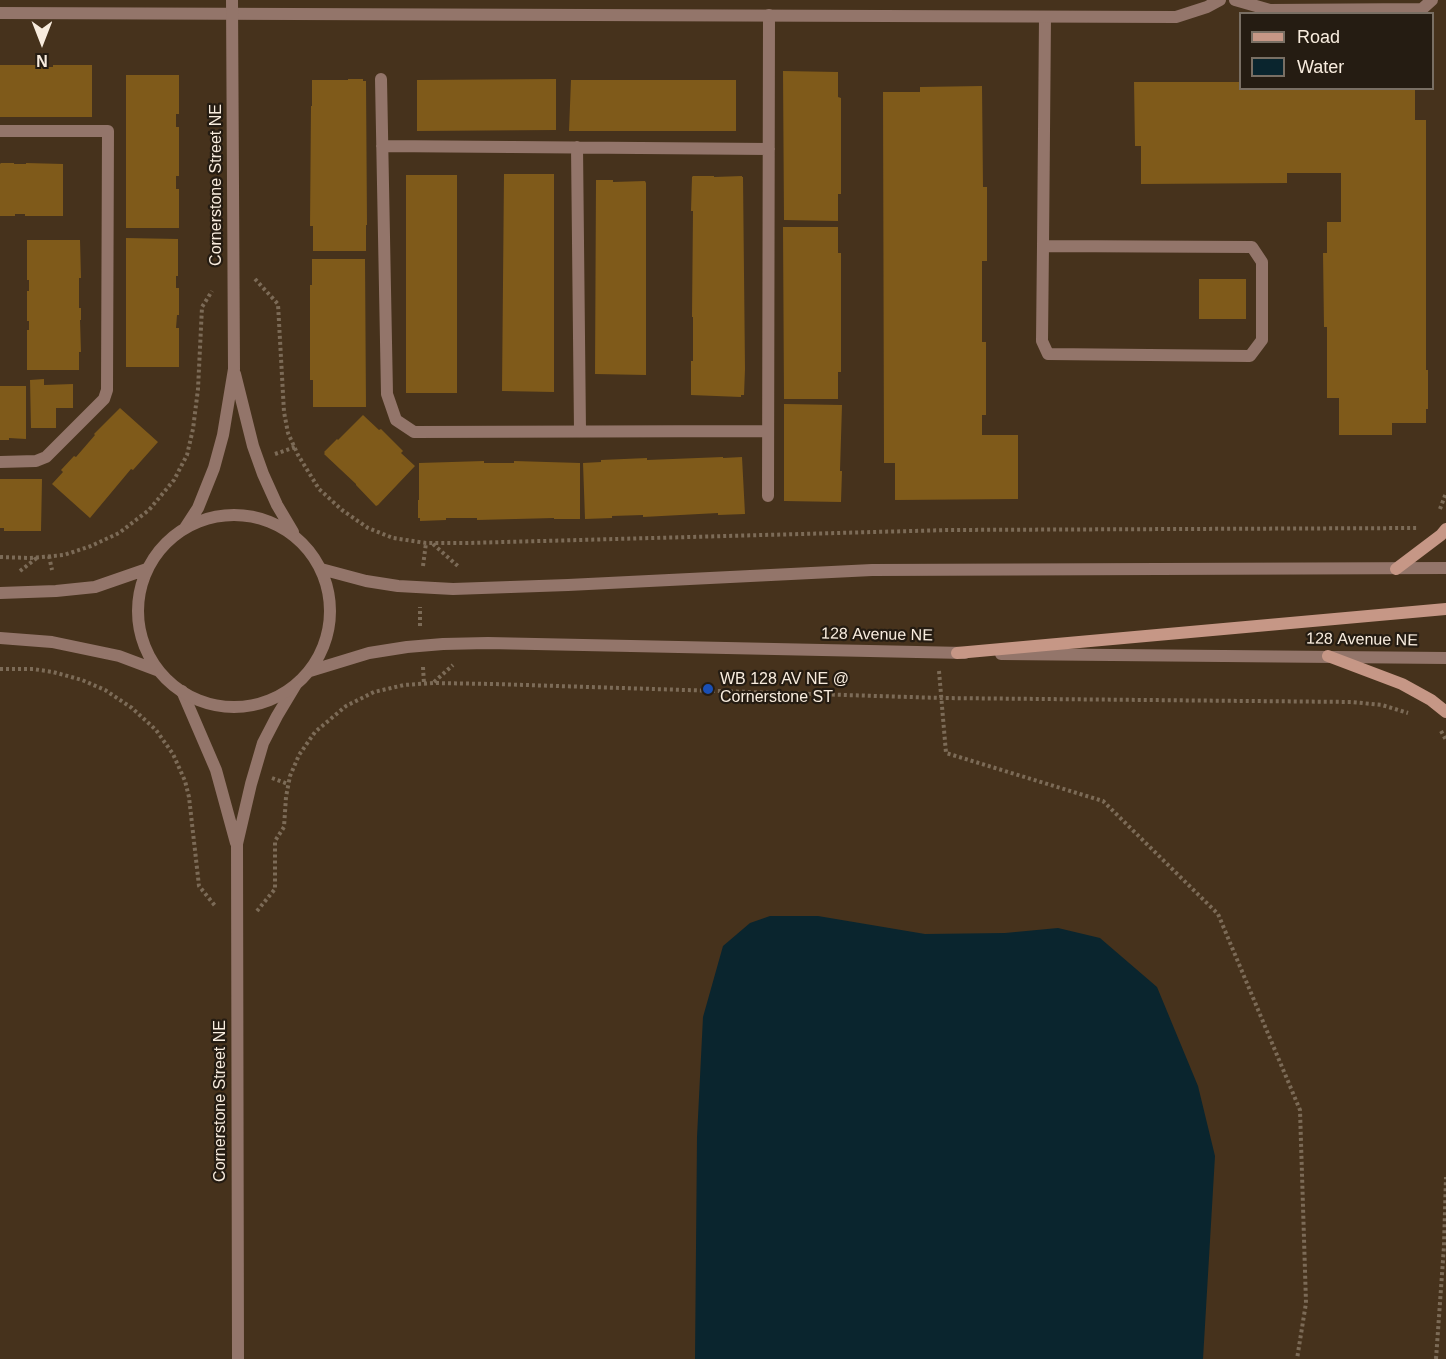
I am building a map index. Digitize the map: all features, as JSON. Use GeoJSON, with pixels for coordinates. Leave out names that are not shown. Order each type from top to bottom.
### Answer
{"type":"FeatureCollection","features":[{"type":"Feature","properties":{"kind":"main road"},"geometry":{"type":"LineString","coordinates":[[1396,568],[1446,529]]}},
{"type":"Feature","properties":{"kind":"main road"},"geometry":{"type":"LineString","coordinates":[[957,653],[1446,609]]}},
{"type":"Feature","properties":{"kind":"main road"},"geometry":{"type":"LineString","coordinates":[[1328,657],[1402,684],[1431,700],[1446,712]]}},
{"type":"Feature","properties":{"kind":"street"},"geometry":{"type":"LineString","coordinates":[[0,13],[232,6],[769,15],[1176,17],[1207,8],[1221,0]]}},
{"type":"Feature","properties":{"kind":"street"},"geometry":{"type":"LineString","coordinates":[[1235,0],[1270,10],[1422,9],[1432,0]]}},
{"type":"Feature","properties":{"kind":"street","name":"Cornerstone Street NE"},"geometry":{"type":"LineString","coordinates":[[184,529],[198,508],[214,468],[223,435],[234,369],[232,6]]}},
{"type":"Feature","properties":{"kind":"street"},"geometry":{"type":"LineString","coordinates":[[768,496],[769,15]]}},
{"type":"Feature","properties":{"kind":"street"},"geometry":{"type":"LineString","coordinates":[[1043,246],[1252,247],[1262,262],[1262,340],[1250,356],[1048,354],[1042,341],[1045,16]]}},
{"type":"Feature","properties":{"kind":"street"},"geometry":{"type":"LineString","coordinates":[[381,80],[387,394],[396,420],[414,432],[768,431]]}},
{"type":"Feature","properties":{"kind":"street"},"geometry":{"type":"LineString","coordinates":[[0,131],[108,131],[107,390],[104,399],[46,457],[36,461],[0,462]]}},
{"type":"Feature","properties":{"kind":"street"},"geometry":{"type":"LineString","coordinates":[[382,146],[769,149]]}},
{"type":"Feature","properties":{"kind":"street"},"geometry":{"type":"LineString","coordinates":[[577,147],[580,431]]}},
{"type":"Feature","properties":{"kind":"street","name":"Cornerstone Street NE"},"geometry":{"type":"LineString","coordinates":[[234,369],[262,474],[295,535]]}},
{"type":"Feature","properties":{"kind":"street"},"geometry":{"type":"LineString","coordinates":[[234,514],[256,517],[276,524],[295,535],[310,551],[321,569],[329,590],[331,611],[329,632],[321,653],[310,671],[295,686],[276,698],[256,705],[234,707],[213,705],[192,698],[174,686],[159,671],[147,653],[140,632],[137,611],[140,589],[147,569],[159,551],[174,535],[192,524],[213,517],[234,514]]}},
{"type":"Feature","properties":{"kind":"street"},"geometry":{"type":"LineString","coordinates":[[321,569],[398,586],[453,589],[872,570],[1446,568]]}},
{"type":"Feature","properties":{"kind":"street"},"geometry":{"type":"LineString","coordinates":[[0,593],[94,587],[147,569]]}},
{"type":"Feature","properties":{"kind":"street"},"geometry":{"type":"LineString","coordinates":[[0,638],[52,642],[119,657],[159,671]]}},
{"type":"Feature","properties":{"kind":"street","name":"128 Avenue NE"},"geometry":{"type":"LineString","coordinates":[[310,671],[369,653],[442,644],[500,643],[937,653],[1446,658]]}},
{"type":"Feature","properties":{"kind":"street","name":"Cornerstone Street NE"},"geometry":{"type":"LineString","coordinates":[[238,1359],[237,844],[263,743],[295,686]]}},
{"type":"Feature","properties":{"kind":"street","name":"Cornerstone Street NE"},"geometry":{"type":"LineString","coordinates":[[182,691],[216,770],[237,844]]}},
{"type":"Feature","properties":{"kind":"path"},"geometry":{"type":"LineString","coordinates":[[278,304],[284,412],[288,433],[298,455],[319,489],[342,510],[368,528],[393,538],[432,543],[948,530],[1421,528]]}},
{"type":"Feature","properties":{"kind":"path"},"geometry":{"type":"LineString","coordinates":[[0,557],[30,558],[64,555],[91,546],[119,532],[149,510],[174,480],[187,455],[193,429],[198,389],[202,307]]}},
{"type":"Feature","properties":{"kind":"path"},"geometry":{"type":"LineString","coordinates":[[1438,512],[1446,493]]}},
{"type":"Feature","properties":{"kind":"path"},"geometry":{"type":"LineString","coordinates":[[424,684],[420,623],[426,543]]}},
{"type":"Feature","properties":{"kind":"path"},"geometry":{"type":"LineString","coordinates":[[432,543],[482,588]]}},
{"type":"Feature","properties":{"kind":"path"},"geometry":{"type":"LineString","coordinates":[[937,653],[946,753],[1102,801],[1218,914],[1300,1110],[1306,1303],[1296,1359]]}},
{"type":"Feature","properties":{"kind":"path"},"geometry":{"type":"LineString","coordinates":[[0,669],[33,669],[82,680],[105,690],[132,708],[156,730],[173,754],[185,781],[189,797],[199,886]]}},
{"type":"Feature","properties":{"kind":"path"},"geometry":{"type":"LineString","coordinates":[[275,889],[275,841],[284,827],[290,776],[299,755],[315,732],[346,706],[374,692],[404,685],[495,684],[941,698],[1352,702],[1382,705],[1415,716]]}},
{"type":"Feature","properties":{"kind":"path"},"geometry":{"type":"LineString","coordinates":[[1440,729],[1446,740]]}},
{"type":"Feature","properties":{"kind":"path"},"geometry":{"type":"LineString","coordinates":[[1436,1359],[1446,1177]]}},
{"type":"Feature","properties":{"kind":"water"},"geometry":{"type":"Polygon","coordinates":[[[770,916],[818,916],[925,934],[1005,933],[1058,928],[1100,938],[1157,987],[1198,1086],[1215,1156],[1203,1359],[695,1359],[697,1137],[703,1017],[723,946],[750,923],[770,916]]]}},
{"type":"Feature","properties":{"kind":"building"},"geometry":{"type":"Polygon","coordinates":[[[0,65],[53,67],[53,65],[92,65],[92,117],[0,117],[0,65]]]}},
{"type":"Feature","properties":{"kind":"building"},"geometry":{"type":"Polygon","coordinates":[[[783,71],[838,72],[838,97],[841,98],[841,194],[838,194],[838,221],[784,220],[783,71]]]}},
{"type":"Feature","properties":{"kind":"building"},"geometry":{"type":"Polygon","coordinates":[[[126,75],[179,75],[179,114],[176,114],[176,127],[179,127],[179,176],[176,176],[176,189],[179,189],[179,228],[126,228],[126,75]]]}},
{"type":"Feature","properties":{"kind":"building"},"geometry":{"type":"Polygon","coordinates":[[[556,79],[556,130],[417,131],[417,80],[556,79]]]}},
{"type":"Feature","properties":{"kind":"building"},"geometry":{"type":"Polygon","coordinates":[[[312,80],[366,81],[366,251],[313,251],[313,226],[310,226],[312,80]]]}},
{"type":"Feature","properties":{"kind":"building"},"geometry":{"type":"Polygon","coordinates":[[[571,80],[736,80],[736,131],[569,131],[571,80]]]}},
{"type":"Feature","properties":{"kind":"building"},"geometry":{"type":"Polygon","coordinates":[[[1134,82],[1239,82],[1239,90],[1415,90],[1415,120],[1426,120],[1428,409],[1426,409],[1426,423],[1392,423],[1392,435],[1339,435],[1339,398],[1327,398],[1327,327],[1324,327],[1323,253],[1327,253],[1327,222],[1341,222],[1341,173],[1287,173],[1287,183],[1141,184],[1141,146],[1135,146],[1134,82]]]}},
{"type":"Feature","properties":{"kind":"building"},"geometry":{"type":"Polygon","coordinates":[[[982,86],[983,187],[987,187],[987,261],[982,261],[982,342],[986,342],[986,415],[982,415],[982,435],[1018,435],[1018,499],[895,500],[895,463],[884,463],[883,92],[920,92],[920,87],[982,86]]]}},
{"type":"Feature","properties":{"kind":"building"},"geometry":{"type":"Polygon","coordinates":[[[1,163],[63,164],[63,216],[15,214],[15,216],[0,216],[1,163]]]}},
{"type":"Feature","properties":{"kind":"building"},"geometry":{"type":"Polygon","coordinates":[[[504,174],[554,174],[554,392],[502,391],[504,174]]]}},
{"type":"Feature","properties":{"kind":"building"},"geometry":{"type":"Polygon","coordinates":[[[406,175],[457,175],[457,393],[406,393],[406,175]]]}},
{"type":"Feature","properties":{"kind":"building"},"geometry":{"type":"Polygon","coordinates":[[[693,176],[743,177],[745,369],[744,395],[741,397],[691,395],[693,176]]]}},
{"type":"Feature","properties":{"kind":"building"},"geometry":{"type":"Polygon","coordinates":[[[596,180],[645,181],[646,183],[646,375],[595,374],[596,180]]]}},
{"type":"Feature","properties":{"kind":"building"},"geometry":{"type":"Polygon","coordinates":[[[783,227],[838,227],[838,253],[841,253],[841,372],[838,372],[838,399],[784,399],[783,227]]]}},
{"type":"Feature","properties":{"kind":"building"},"geometry":{"type":"Polygon","coordinates":[[[126,238],[178,239],[176,288],[179,288],[179,315],[177,315],[176,328],[179,328],[179,367],[126,367],[126,238]]]}},
{"type":"Feature","properties":{"kind":"building"},"geometry":{"type":"Polygon","coordinates":[[[27,240],[80,240],[81,352],[79,352],[79,370],[27,370],[29,280],[27,280],[27,240]]]}},
{"type":"Feature","properties":{"kind":"building"},"geometry":{"type":"Polygon","coordinates":[[[312,259],[365,259],[366,407],[313,407],[313,380],[310,380],[312,259]]]}},
{"type":"Feature","properties":{"kind":"building"},"geometry":{"type":"Polygon","coordinates":[[[1199,279],[1246,279],[1246,319],[1199,319],[1199,279]]]}},
{"type":"Feature","properties":{"kind":"building"},"geometry":{"type":"Polygon","coordinates":[[[44,379],[44,385],[73,384],[73,408],[56,408],[56,428],[31,428],[30,380],[44,379]]]}},
{"type":"Feature","properties":{"kind":"building"},"geometry":{"type":"Polygon","coordinates":[[[0,386],[26,386],[26,439],[0,440],[0,386]]]}},
{"type":"Feature","properties":{"kind":"building"},"geometry":{"type":"Polygon","coordinates":[[[784,404],[842,405],[841,502],[784,501],[784,404]]]}},
{"type":"Feature","properties":{"kind":"building"},"geometry":{"type":"Polygon","coordinates":[[[120,408],[158,442],[133,470],[131,469],[90,518],[52,484],[63,472],[61,470],[74,456],[76,457],[94,434],[120,408]]]}},
{"type":"Feature","properties":{"kind":"building"},"geometry":{"type":"Polygon","coordinates":[[[363,415],[379,430],[381,429],[415,466],[376,506],[324,454],[363,415]]]}},
{"type":"Feature","properties":{"kind":"building"},"geometry":{"type":"Polygon","coordinates":[[[742,457],[745,514],[643,517],[643,515],[585,519],[583,463],[647,458],[647,460],[742,457]]]}},
{"type":"Feature","properties":{"kind":"building"},"geometry":{"type":"Polygon","coordinates":[[[484,461],[484,463],[514,463],[514,461],[580,463],[580,519],[446,518],[446,520],[420,521],[418,518],[419,463],[484,461]]]}},
{"type":"Feature","properties":{"kind":"building"},"geometry":{"type":"Polygon","coordinates":[[[0,479],[42,479],[41,531],[4,531],[4,528],[0,528],[0,479]]]}},
{"type":"Feature","properties":{"kind":"place","name":"WB 128 AV NE @ Cornerstone ST"},"geometry":{"type":"Point","coordinates":[708,689]}}]}
